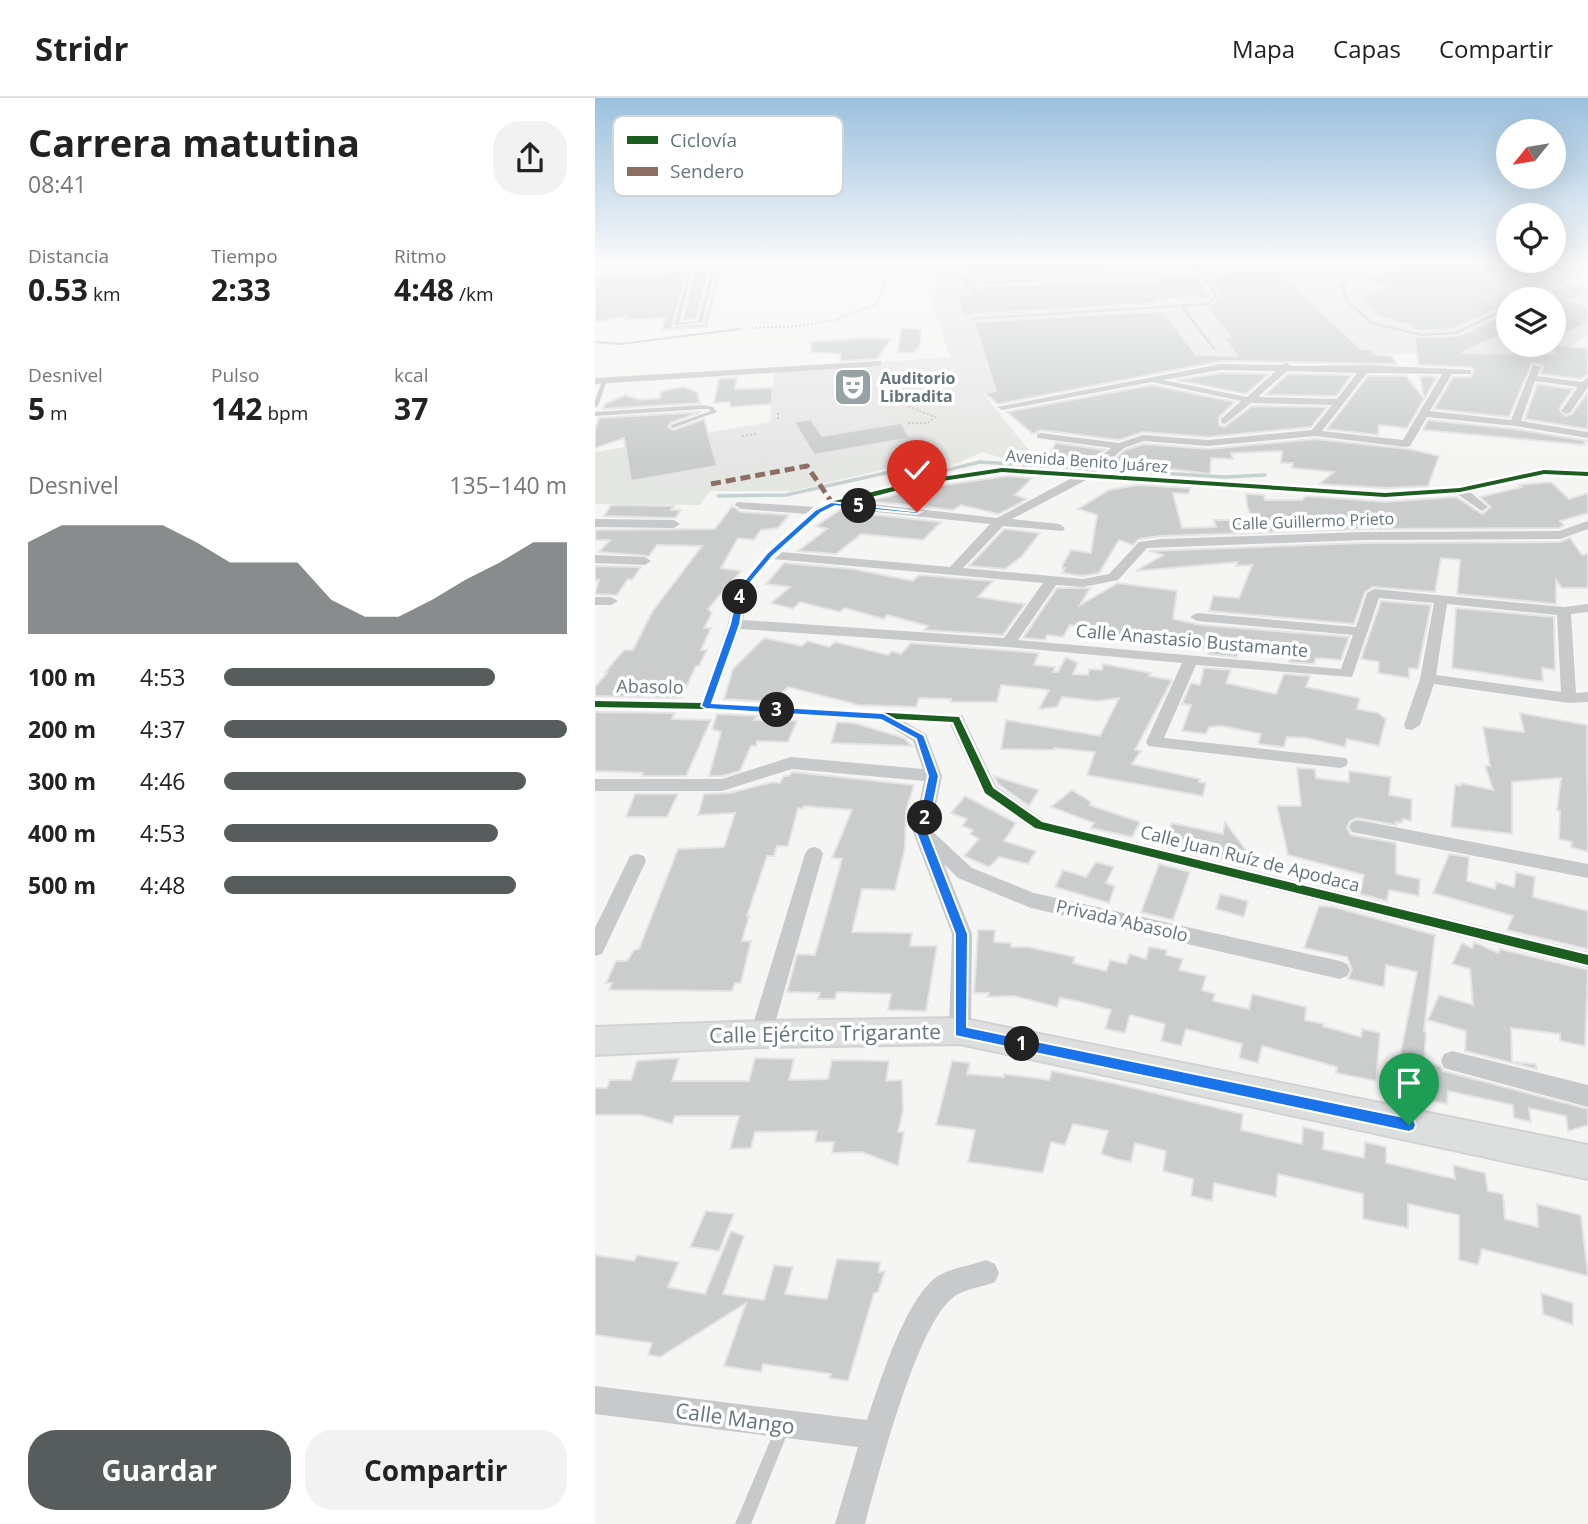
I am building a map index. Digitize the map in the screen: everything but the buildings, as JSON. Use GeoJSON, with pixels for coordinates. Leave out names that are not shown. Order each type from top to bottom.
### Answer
{"type":"FeatureCollection","features":[{"type":"Feature","properties":{"kind":"main road","name":"Calle Ejército Trigarante"},"geometry":{"type":"LineString","coordinates":[[595,1041],[761,1034],[960,1031],[1588,1162]]}},
{"type":"Feature","properties":{"kind":"street"},"geometry":{"type":"LineString","coordinates":[[600,380],[878,363]]}},
{"type":"Feature","properties":{"kind":"street"},"geometry":{"type":"LineString","coordinates":[[1002,407],[1221,366],[1468,372]]}},
{"type":"Feature","properties":{"kind":"street"},"geometry":{"type":"LineString","coordinates":[[1225,421],[1287,366]]}},
{"type":"Feature","properties":{"kind":"street"},"geometry":{"type":"LineString","coordinates":[[1515,423],[1536,367]]}},
{"type":"Feature","properties":{"kind":"street"},"geometry":{"type":"LineString","coordinates":[[1315,433],[1366,368]]}},
{"type":"Feature","properties":{"kind":"street"},"geometry":{"type":"LineString","coordinates":[[955,569],[1001,520],[1090,471],[1120,446],[1143,438],[1208,443],[1315,433],[1406,444],[1449,371]]}},
{"type":"Feature","properties":{"kind":"street"},"geometry":{"type":"LineString","coordinates":[[1531,378],[1586,383]]}},
{"type":"Feature","properties":{"kind":"street"},"geometry":{"type":"LineString","coordinates":[[1149,381],[1249,400],[1338,402]]}},
{"type":"Feature","properties":{"kind":"street"},"geometry":{"type":"LineString","coordinates":[[1566,411],[1586,383]]}},
{"type":"Feature","properties":{"kind":"street"},"geometry":{"type":"LineString","coordinates":[[1425,414],[1515,423],[1588,435]]}},
{"type":"Feature","properties":{"kind":"street"},"geometry":{"type":"LineString","coordinates":[[1041,436],[1120,446]]}},
{"type":"Feature","properties":{"kind":"street","name":"Avenida Benito Juárez"},"geometry":{"type":"LineString","coordinates":[[706,706],[735,624],[742,588],[770,555],[818,511],[834,504],[922,482],[1002,470],[1090,471],[1385,495],[1460,490],[1544,472],[1588,474]]}},
{"type":"Feature","properties":{"kind":"street"},"geometry":{"type":"LineString","coordinates":[[1460,490],[1482,507]]}},
{"type":"Feature","properties":{"kind":"street"},"geometry":{"type":"LineString","coordinates":[[834,504],[1059,528]]}},
{"type":"Feature","properties":{"kind":"street"},"geometry":{"type":"LineString","coordinates":[[741,505],[818,511]]}},
{"type":"Feature","properties":{"kind":"street"},"geometry":{"type":"LineString","coordinates":[[595,523],[674,524]]}},
{"type":"Feature","properties":{"kind":"street","name":"Calle Guillermo Prieto"},"geometry":{"type":"LineString","coordinates":[[770,555],[955,569],[1083,583],[1113,577],[1143,545],[1363,536],[1560,534],[1588,525]]}},
{"type":"Feature","properties":{"kind":"street"},"geometry":{"type":"LineString","coordinates":[[595,559],[645,561]]}},
{"type":"Feature","properties":{"kind":"street"},"geometry":{"type":"LineString","coordinates":[[1008,643],[1052,580]]}},
{"type":"Feature","properties":{"kind":"street","name":"Calle Anastasio Bustamante"},"geometry":{"type":"LineString","coordinates":[[735,624],[1008,643],[1347,674],[1374,593],[1564,611],[1588,608]]}},
{"type":"Feature","properties":{"kind":"street"},"geometry":{"type":"LineString","coordinates":[[1412,726],[1427,679],[1441,598]]}},
{"type":"Feature","properties":{"kind":"street"},"geometry":{"type":"LineString","coordinates":[[595,601],[611,601]]}},
{"type":"Feature","properties":{"kind":"street"},"geometry":{"type":"LineString","coordinates":[[1564,611],[1569,698]]}},
{"type":"Feature","properties":{"kind":"street"},"geometry":{"type":"LineString","coordinates":[[1196,617],[1361,632]]}},
{"type":"Feature","properties":{"kind":"street"},"geometry":{"type":"LineString","coordinates":[[1190,661],[1154,742],[1340,762]]}},
{"type":"Feature","properties":{"kind":"street"},"geometry":{"type":"LineString","coordinates":[[1427,679],[1569,698],[1588,697]]}},
{"type":"Feature","properties":{"kind":"street","name":"Abasolo"},"geometry":{"type":"LineString","coordinates":[[595,704],[706,706],[956,719]]}},
{"type":"Feature","properties":{"kind":"street"},"geometry":{"type":"LineString","coordinates":[[883,716],[920,737],[934,776],[922,832],[962,934],[960,1031]]}},
{"type":"Feature","properties":{"kind":"street","name":"Calle Juan Ruíz de Apodaca"},"geometry":{"type":"LineString","coordinates":[[956,719],[989,790],[1039,825],[1588,960]]}},
{"type":"Feature","properties":{"kind":"street"},"geometry":{"type":"LineString","coordinates":[[595,785],[722,785],[791,763],[934,776]]}},
{"type":"Feature","properties":{"kind":"street"},"geometry":{"type":"LineString","coordinates":[[1358,827],[1588,871]]}},
{"type":"Feature","properties":{"kind":"street","name":"Privada Abasolo"},"geometry":{"type":"LineString","coordinates":[[922,832],[965,873],[1031,900],[1340,970]]}},
{"type":"Feature","properties":{"kind":"street"},"geometry":{"type":"LineString","coordinates":[[761,1034],[814,854]]}},
{"type":"Feature","properties":{"kind":"street"},"geometry":{"type":"LineString","coordinates":[[595,948],[637,861]]}},
{"type":"Feature","properties":{"kind":"street"},"geometry":{"type":"LineString","coordinates":[[1452,1061],[1588,1096]]}},
{"type":"Feature","properties":{"kind":"street"},"geometry":{"type":"LineString","coordinates":[[850,1524],[875,1436],[925,1310],[944,1287],[986,1273]]}},
{"type":"Feature","properties":{"kind":"street","name":"Calle Mango"},"geometry":{"type":"LineString","coordinates":[[595,1400],[875,1436]]}},
{"type":"Feature","properties":{"kind":"lane"},"geometry":{"type":"LineString","coordinates":[[595,342],[620,344],[735,330]]}},
{"type":"Feature","properties":{"kind":"lane"},"geometry":{"type":"LineString","coordinates":[[1199,330],[1214,349]]}},
{"type":"Feature","properties":{"kind":"lane"},"geometry":{"type":"LineString","coordinates":[[1399,330],[1422,335],[1455,333],[1462,330]]}},
{"type":"Feature","properties":{"kind":"lane"},"geometry":{"type":"LineString","coordinates":[[595,407],[600,380]]}},
{"type":"Feature","properties":{"kind":"lane"},"geometry":{"type":"LineString","coordinates":[[595,414],[703,407],[711,408],[714,412],[673,426]]}},
{"type":"Feature","properties":{"kind":"lane"},"geometry":{"type":"LineString","coordinates":[[743,1524],[783,1426]]}},
{"type":"Feature","properties":{"kind":"path"},"geometry":{"type":"LineString","coordinates":[[897,402],[935,417],[928,423],[907,423]]}},
{"type":"Feature","properties":{"kind":"path"},"geometry":{"type":"LineString","coordinates":[[778,413],[778,421]]}},
{"type":"Feature","properties":{"kind":"path"},"geometry":{"type":"LineString","coordinates":[[742,436],[756,434]]}},
{"type":"Feature","properties":{"kind":"shaded area"},"geometry":{"type":"Polygon","coordinates":[[[941,330],[1496,330],[1496,353],[1197,355],[983,393],[1039,463],[1007,459],[982,452],[948,467],[898,466],[791,491],[638,491],[631,481],[625,447],[770,422],[775,370],[950,357],[941,330]]]}},
{"type":"Feature","properties":{"kind":"shaded area"},"geometry":{"type":"Polygon","coordinates":[[[1566,330],[1588,330],[1588,335],[1566,350],[1566,330]]]}},
{"type":"Feature","properties":{"kind":"shaded area"},"geometry":{"type":"Polygon","coordinates":[[[927,402],[969,417],[993,412],[1033,459],[1007,459],[982,452],[948,467],[898,466],[791,491],[710,491],[700,505],[595,504],[595,452],[625,447],[631,480],[657,476],[661,485],[714,485],[710,474],[768,463],[773,474],[804,468],[812,482],[875,467],[819,477],[812,464],[936,437],[924,436],[916,424],[896,424],[882,411],[825,414],[927,402]]]}},
{"type":"Feature","properties":{"kind":"waterway"},"geometry":{"type":"LineString","coordinates":[[718,496],[786,495],[899,470],[947,470],[980,462],[1225,477],[1265,475]]}},
{"type":"Feature","properties":{"kind":"marked path"},"geometry":{"type":"LineString","coordinates":[[711,484],[807,466],[833,504]]}},
{"type":"Feature","properties":{"kind":"cycle path"},"geometry":{"type":"LineString","coordinates":[[706,706],[735,624],[742,588],[770,555],[818,511],[833,504],[922,482],[1002,470],[1385,495],[1460,490],[1544,472],[1588,474]]}},
{"type":"Feature","properties":{"kind":"cycle path"},"geometry":{"type":"LineString","coordinates":[[595,704],[706,706],[956,719],[989,790],[1039,825],[1588,960]]}},
{"type":"Feature","properties":{"kind":"place","name":"Auditorio Libradita"},"geometry":{"type":"Point","coordinates":[853,387]}},
{"type":"Feature","properties":{"kind":"route"},"geometry":{"type":"LineString","coordinates":[[917,512],[834,504],[818,511],[770,555],[742,588],[735,624],[706,706],[883,716],[920,737],[934,776],[922,832],[962,934],[960,1031],[1409,1125]]}}]}
